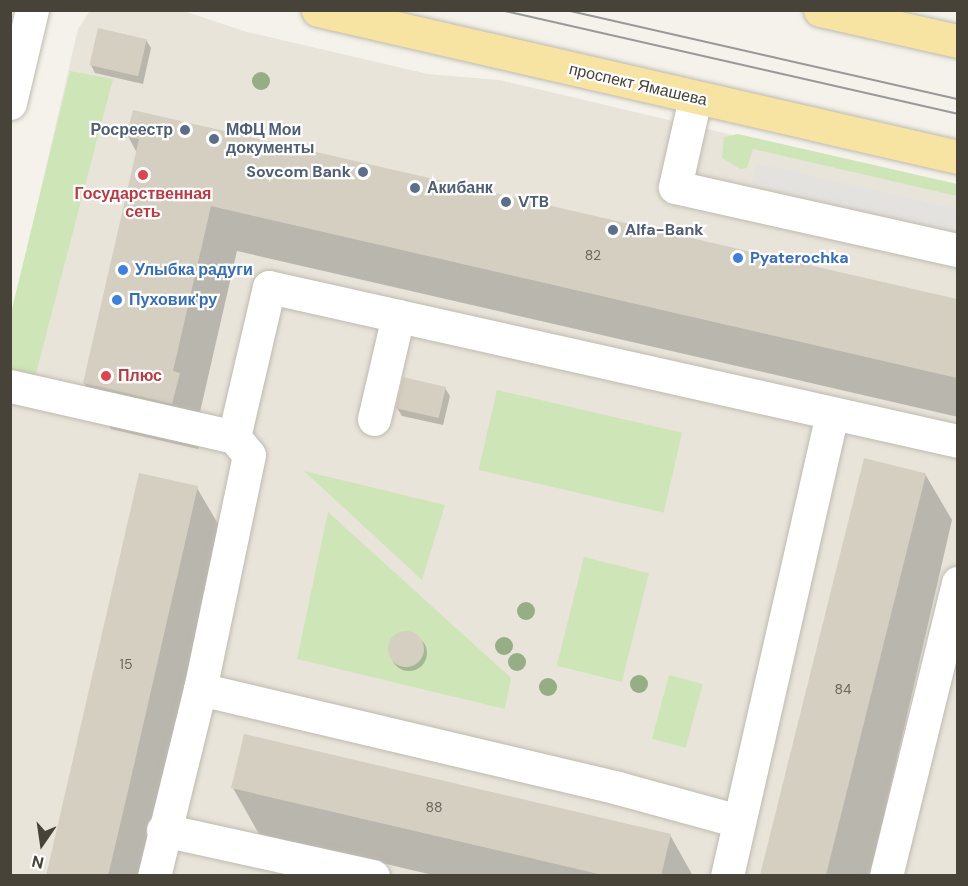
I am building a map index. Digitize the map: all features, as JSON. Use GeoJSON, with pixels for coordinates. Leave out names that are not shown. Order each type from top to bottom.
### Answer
{"type":"FeatureCollection","features":[{"type":"Feature","properties":{"kind":"main road","name":"проспект Ямашева"},"geometry":{"type":"LineString","coordinates":[[318,10],[957,157]]}},
{"type":"Feature","properties":{"kind":"main road"},"geometry":{"type":"LineString","coordinates":[[820,10],[957,41]]}},
{"type":"Feature","properties":{"kind":"street"},"geometry":{"type":"LineString","coordinates":[[10,103],[32,10]]}},
{"type":"Feature","properties":{"kind":"street"},"geometry":{"type":"LineString","coordinates":[[695,98],[675,187],[957,250]]}},
{"type":"Feature","properties":{"kind":"street"},"geometry":{"type":"LineString","coordinates":[[234,437],[269,286],[957,441]]}},
{"type":"Feature","properties":{"kind":"street"},"geometry":{"type":"LineString","coordinates":[[374,419],[398,316]]}},
{"type":"Feature","properties":{"kind":"street"},"geometry":{"type":"LineString","coordinates":[[10,386],[234,437],[249,455],[200,689],[154,876]]}},
{"type":"Feature","properties":{"kind":"street"},"geometry":{"type":"LineString","coordinates":[[727,876],[832,414]]}},
{"type":"Feature","properties":{"kind":"street"},"geometry":{"type":"LineString","coordinates":[[886,876],[957,583]]}},
{"type":"Feature","properties":{"kind":"street"},"geometry":{"type":"LineString","coordinates":[[200,689],[618,788],[739,821]]}},
{"type":"Feature","properties":{"kind":"street"},"geometry":{"type":"LineString","coordinates":[[164,830],[269,864],[374,876]]}},
{"type":"Feature","properties":{"kind":"shaded area"},"geometry":{"type":"Polygon","coordinates":[[[90,11],[184,11],[247,32],[428,74],[499,80],[957,188],[957,875],[11,876],[11,318],[78,29],[90,11]]]}},
{"type":"Feature","properties":{"kind":"shaded area"},"geometry":{"type":"Polygon","coordinates":[[[756,163],[957,209],[952,231],[751,184],[756,163]]]}},
{"type":"Feature","properties":{"kind":"green space"},"geometry":{"type":"Polygon","coordinates":[[[70,71],[113,79],[35,377],[11,372],[11,313],[70,71]]]}},
{"type":"Feature","properties":{"kind":"green space"},"geometry":{"type":"Polygon","coordinates":[[[738,134],[957,184],[957,196],[753,149],[747,168],[740,169],[722,158],[724,137],[738,134]]]}},
{"type":"Feature","properties":{"kind":"green space"},"geometry":{"type":"Polygon","coordinates":[[[497,390],[682,433],[664,513],[479,470],[497,390]]]}},
{"type":"Feature","properties":{"kind":"green space"},"geometry":{"type":"Polygon","coordinates":[[[304,471],[445,505],[422,580],[304,471]]]}},
{"type":"Feature","properties":{"kind":"green space"},"geometry":{"type":"Polygon","coordinates":[[[328,512],[511,678],[505,709],[297,659],[328,512]]]}},
{"type":"Feature","properties":{"kind":"green space"},"geometry":{"type":"Polygon","coordinates":[[[584,557],[649,573],[622,682],[557,666],[584,557]]]}},
{"type":"Feature","properties":{"kind":"green space"},"geometry":{"type":"Polygon","coordinates":[[[669,675],[703,684],[686,748],[652,739],[669,675]]]}},
{"type":"Feature","properties":{"kind":"building"},"geometry":{"type":"Polygon","coordinates":[[[98,28],[147,39],[138,76],[89,65],[98,28]]]}},
{"type":"Feature","properties":{"kind":"building"},"geometry":{"type":"Polygon","coordinates":[[[133,110],[957,299],[957,378],[211,206],[173,371],[180,373],[172,404],[83,383],[139,139],[126,137],[133,110]]]}},
{"type":"Feature","properties":{"kind":"building"},"geometry":{"type":"Polygon","coordinates":[[[403,377],[446,387],[439,418],[396,408],[403,377]]]}},
{"type":"Feature","properties":{"kind":"building"},"geometry":{"type":"Polygon","coordinates":[[[864,458],[926,473],[826,876],[760,874],[864,458]]]}},
{"type":"Feature","properties":{"kind":"building"},"geometry":{"type":"Polygon","coordinates":[[[139,473],[198,486],[128,791],[108,876],[46,876],[139,473]]]}},
{"type":"Feature","properties":{"kind":"building"},"geometry":{"type":"Polygon","coordinates":[[[406,631],[419,636],[424,649],[419,662],[406,667],[393,662],[388,649],[393,636],[406,631]]]}},
{"type":"Feature","properties":{"kind":"building"},"geometry":{"type":"Polygon","coordinates":[[[244,734],[671,834],[661,876],[607,876],[231,788],[244,734]]]}},
{"type":"Feature","properties":{"kind":"tram line"},"geometry":{"type":"LineString","coordinates":[[501,10],[958,114]]}},
{"type":"Feature","properties":{"kind":"tram line"},"geometry":{"type":"LineString","coordinates":[[566,10],[958,99]]}},
{"type":"Feature","properties":{"kind":"place","name":"Росреестр"},"geometry":{"type":"Point","coordinates":[185,130]}},
{"type":"Feature","properties":{"kind":"place","name":"МФЦ Мои документы"},"geometry":{"type":"Point","coordinates":[214,139]}},
{"type":"Feature","properties":{"kind":"place","name":"Sovcom Bank"},"geometry":{"type":"Point","coordinates":[363,172]}},
{"type":"Feature","properties":{"kind":"place","name":"Государственная сеть"},"geometry":{"type":"Point","coordinates":[143,175]}},
{"type":"Feature","properties":{"kind":"place","name":"Акибанк"},"geometry":{"type":"Point","coordinates":[415,188]}},
{"type":"Feature","properties":{"kind":"place","name":"VTB"},"geometry":{"type":"Point","coordinates":[506,202]}},
{"type":"Feature","properties":{"kind":"place","name":"Alfa-Bank"},"geometry":{"type":"Point","coordinates":[613,230]}},
{"type":"Feature","properties":{"kind":"place","name":"Pyaterochka"},"geometry":{"type":"Point","coordinates":[738,258]}},
{"type":"Feature","properties":{"kind":"place","name":"Улыбка радуги"},"geometry":{"type":"Point","coordinates":[123,270]}},
{"type":"Feature","properties":{"kind":"place","name":"Пуховик'ру"},"geometry":{"type":"Point","coordinates":[117,300]}},
{"type":"Feature","properties":{"kind":"place","name":"Плюс"},"geometry":{"type":"Point","coordinates":[106,376]}}]}
